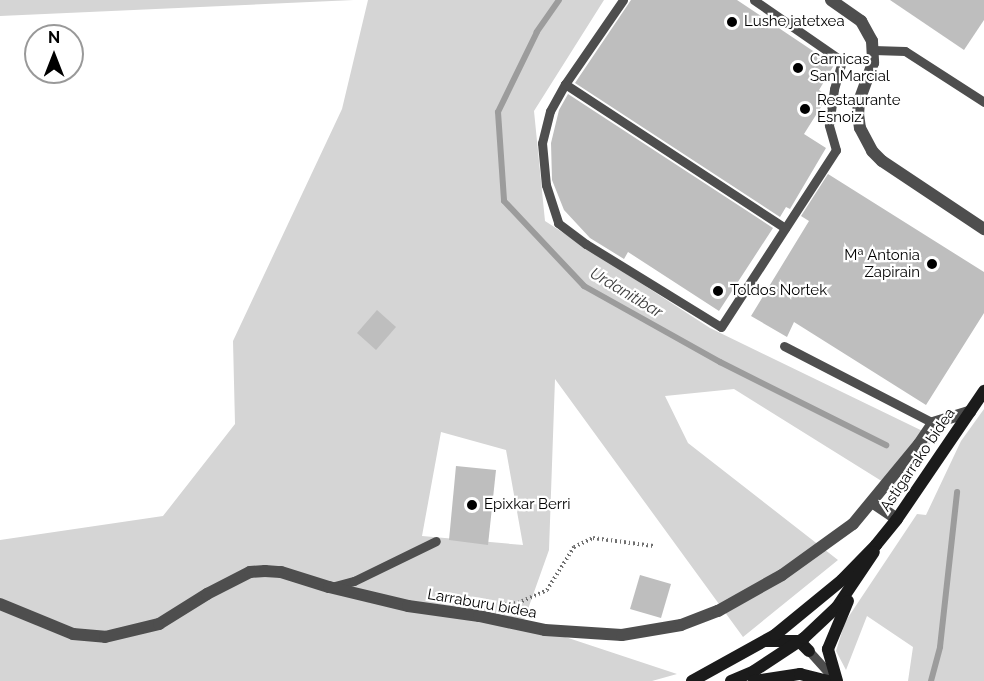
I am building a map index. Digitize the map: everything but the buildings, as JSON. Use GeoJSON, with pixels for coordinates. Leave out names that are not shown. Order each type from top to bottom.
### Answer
{"type":"FeatureCollection","features":[{"type":"Feature","properties":{"kind":"main road","name":"Astigarrako bidea"},"geometry":{"type":"LineString","coordinates":[[693,681],[766,641],[804,614],[842,580],[876,545],[897,519],[984,391]]}},
{"type":"Feature","properties":{"kind":"main road","name":"Astigarrako bidea"},"geometry":{"type":"LineString","coordinates":[[731,681],[754,671],[799,641],[837,607],[874,555],[876,545]]}},
{"type":"Feature","properties":{"kind":"main road"},"geometry":{"type":"LineString","coordinates":[[799,641],[804,627],[834,595],[842,580]]}},
{"type":"Feature","properties":{"kind":"main road"},"geometry":{"type":"LineString","coordinates":[[837,681],[828,649],[856,581]]}},
{"type":"Feature","properties":{"kind":"main road"},"geometry":{"type":"LineString","coordinates":[[766,641],[799,641],[809,651]]}},
{"type":"Feature","properties":{"kind":"main road"},"geometry":{"type":"LineString","coordinates":[[754,681],[800,674],[829,681]]}},
{"type":"Feature","properties":{"kind":"street"},"geometry":{"type":"LineString","coordinates":[[831,0],[861,21],[873,50],[873,63],[860,101],[860,128],[872,151],[882,161],[984,229]]}},
{"type":"Feature","properties":{"kind":"street"},"geometry":{"type":"LineString","coordinates":[[933,423],[970,412]]}},
{"type":"Feature","properties":{"kind":"street","name":"Larraburu bidea"},"geometry":{"type":"LineString","coordinates":[[0,604],[73,634],[105,637],[159,624],[207,594],[250,572],[281,572],[329,587],[408,606],[479,616],[545,630],[622,634],[681,625],[718,612],[782,574],[853,524],[919,444],[933,423]]}},
{"type":"Feature","properties":{"kind":"street"},"geometry":{"type":"LineString","coordinates":[[872,502],[897,519]]}},
{"type":"Feature","properties":{"kind":"lane"},"geometry":{"type":"LineString","coordinates":[[623,0],[565,84],[550,111],[542,143],[546,185],[558,223],[586,244],[721,327],[836,150],[829,125],[834,89],[842,61],[757,1]]}},
{"type":"Feature","properties":{"kind":"lane"},"geometry":{"type":"LineString","coordinates":[[873,50],[905,51],[984,102]]}},
{"type":"Feature","properties":{"kind":"lane"},"geometry":{"type":"LineString","coordinates":[[565,84],[785,228]]}},
{"type":"Feature","properties":{"kind":"lane"},"geometry":{"type":"LineString","coordinates":[[784,346],[933,423]]}},
{"type":"Feature","properties":{"kind":"lane"},"geometry":{"type":"LineString","coordinates":[[329,587],[354,581],[436,541]]}},
{"type":"Feature","properties":{"kind":"lane"},"geometry":{"type":"LineString","coordinates":[[809,651],[837,681]]}},
{"type":"Feature","properties":{"kind":"path"},"geometry":{"type":"LineString","coordinates":[[496,606],[518,603],[547,590],[574,547],[593,537],[653,546]]}},
{"type":"Feature","properties":{"kind":"shaded area"},"geometry":{"type":"Polygon","coordinates":[[[0,0],[354,0],[0,16],[0,0]]]}},
{"type":"Feature","properties":{"kind":"shaded area"},"geometry":{"type":"Polygon","coordinates":[[[368,0],[604,0],[534,111],[545,221],[710,328],[935,437],[896,490],[734,389],[665,396],[688,443],[838,560],[743,637],[555,379],[549,550],[523,623],[677,674],[652,681],[0,681],[0,540],[163,516],[235,424],[233,341],[342,109],[368,0]],[[441,432],[422,536],[523,545],[506,450],[441,432]]]}},
{"type":"Feature","properties":{"kind":"shaded area"},"geometry":{"type":"Polygon","coordinates":[[[984,409],[984,681],[908,681],[913,647],[867,616],[846,670],[836,651],[845,622],[917,514],[926,515],[961,441],[984,409]]]}},
{"type":"Feature","properties":{"kind":"waterway","name":"Urdanitibar"},"geometry":{"type":"LineString","coordinates":[[559,0],[537,32],[498,112],[504,201],[584,286],[720,362],[886,445]]}},
{"type":"Feature","properties":{"kind":"waterway","name":"Urdanitibar"},"geometry":{"type":"LineString","coordinates":[[931,681],[940,647],[957,492]]}},
{"type":"Feature","properties":{"kind":"place","name":"Lushe jatetxea"},"geometry":{"type":"Point","coordinates":[732,22]}},
{"type":"Feature","properties":{"kind":"place","name":"Carnicas San Marcial"},"geometry":{"type":"Point","coordinates":[798,68]}},
{"type":"Feature","properties":{"kind":"place","name":"Restaurante Esnoiz"},"geometry":{"type":"Point","coordinates":[805,109]}},
{"type":"Feature","properties":{"kind":"place","name":"Mª Antonia Zapirain"},"geometry":{"type":"Point","coordinates":[932,264]}},
{"type":"Feature","properties":{"kind":"place","name":"Toldos Nortek"},"geometry":{"type":"Point","coordinates":[718,291]}},
{"type":"Feature","properties":{"kind":"place","name":"Epixkar Berri"},"geometry":{"type":"Point","coordinates":[472,505]}}]}
